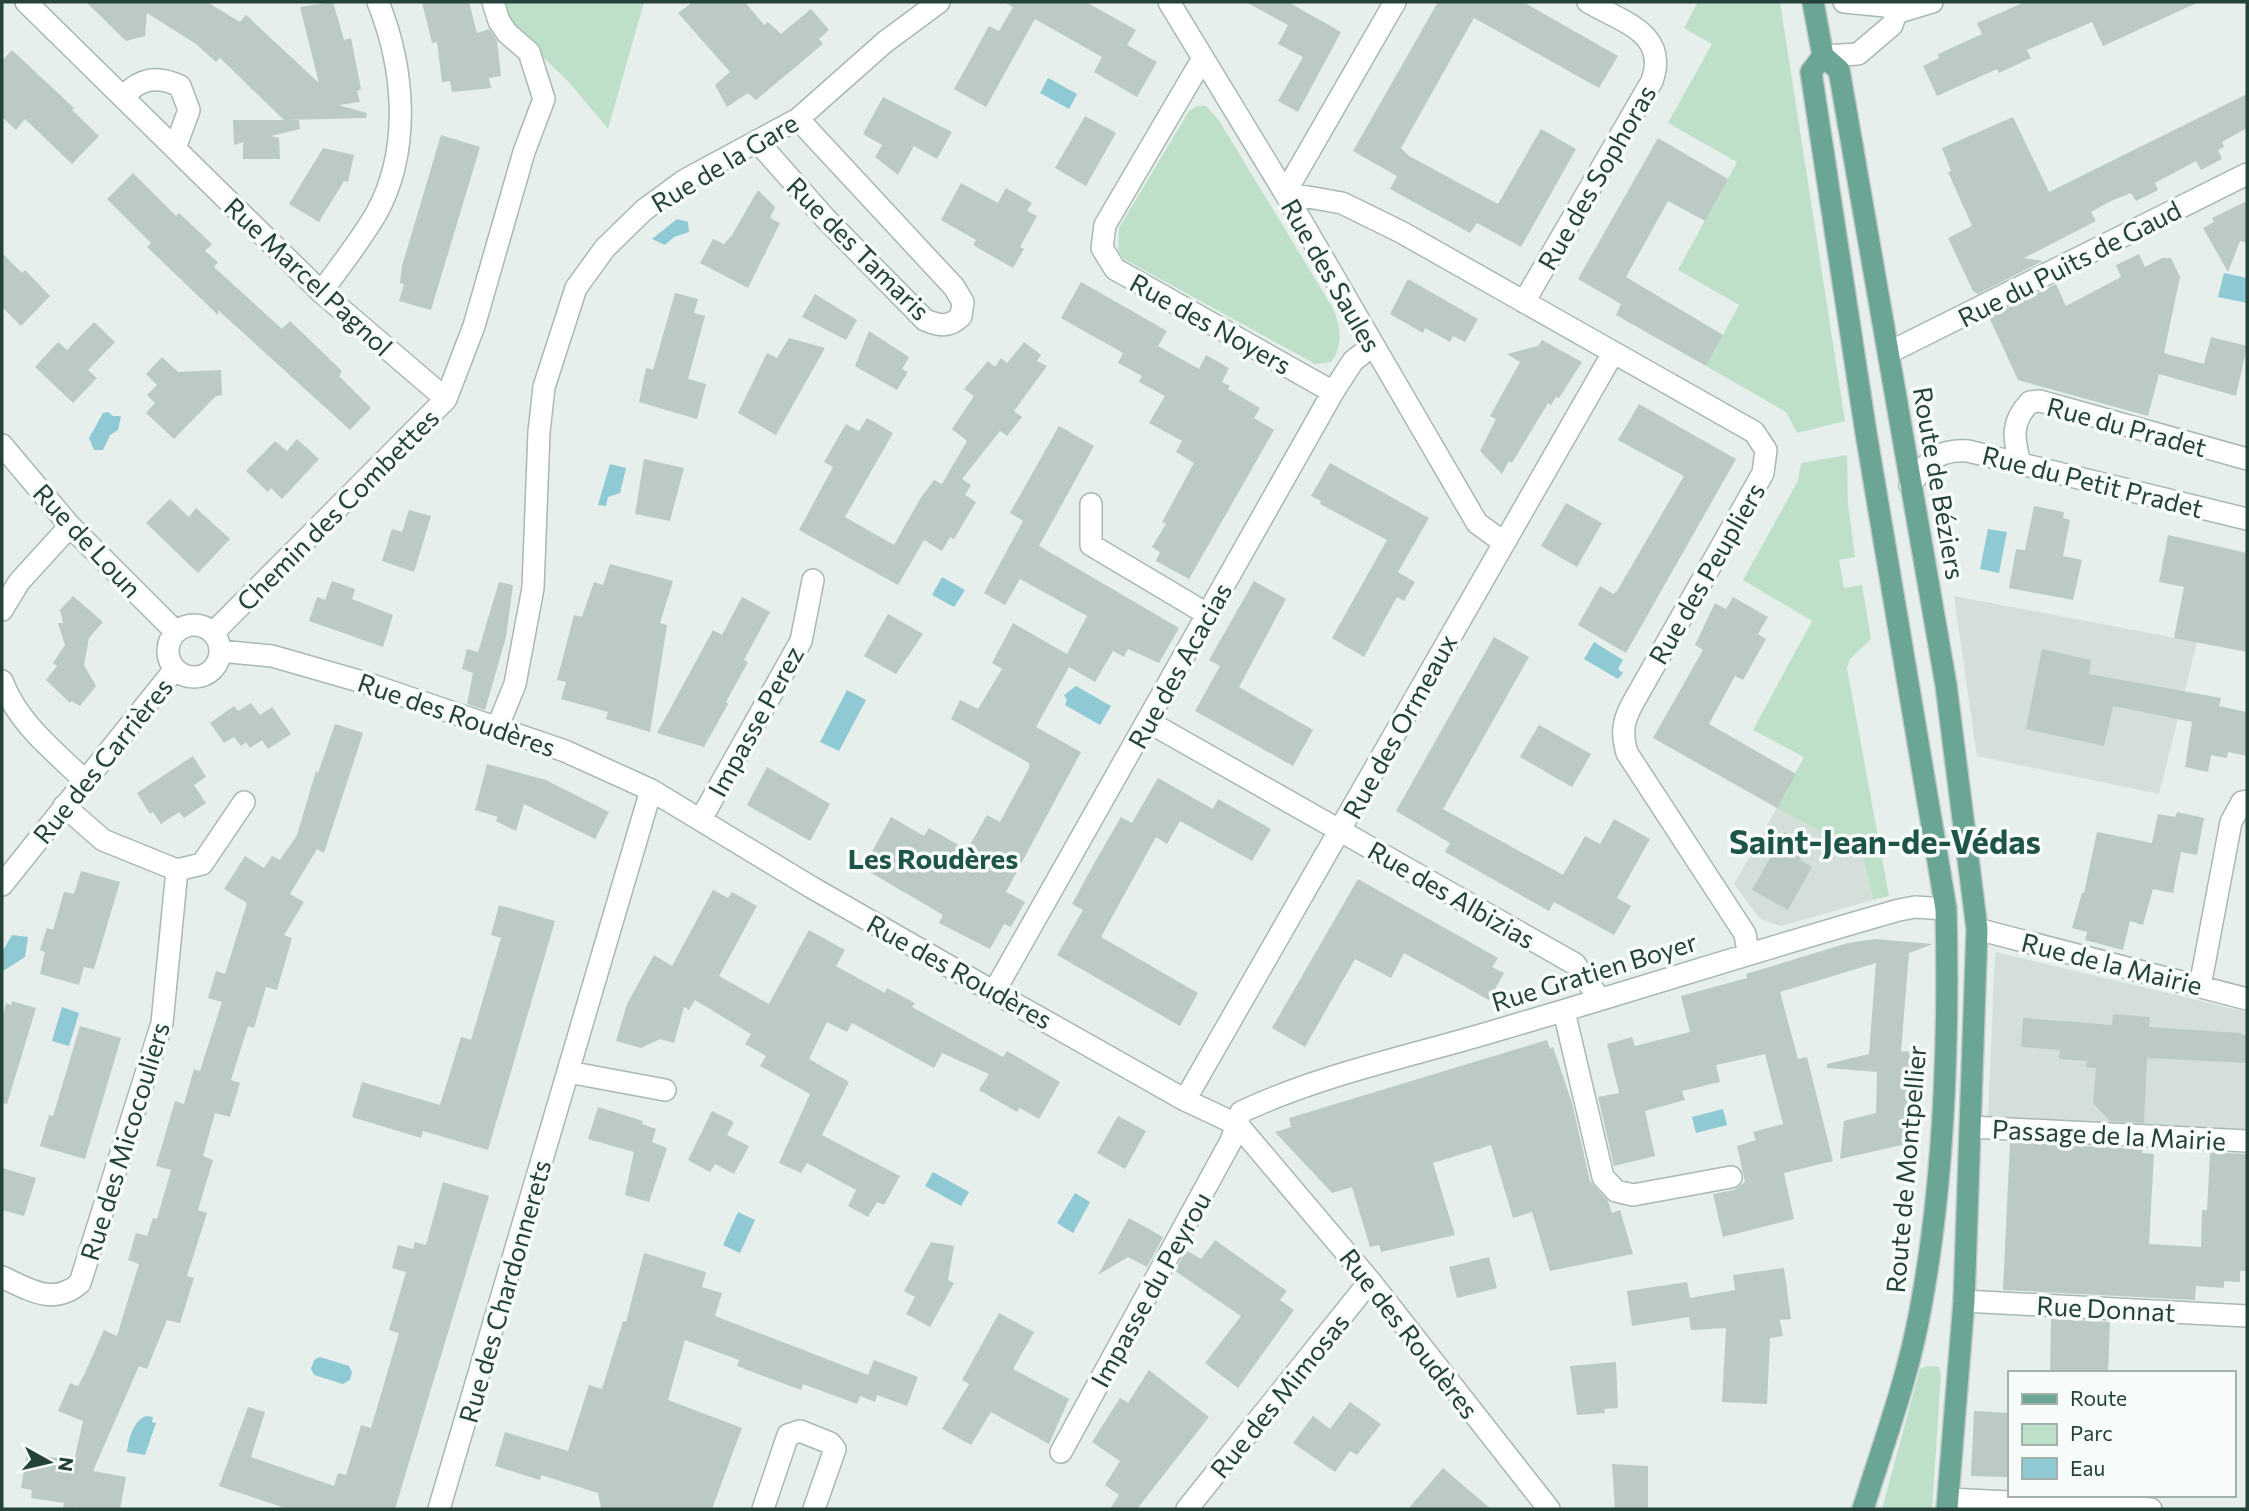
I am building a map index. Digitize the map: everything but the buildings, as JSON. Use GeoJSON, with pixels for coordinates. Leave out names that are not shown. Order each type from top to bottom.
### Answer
{"type":"FeatureCollection","features":[{"type":"Feature","properties":{"kind":"main road","name":"Route de Béziers"},"geometry":{"type":"LineString","coordinates":[[1820,3],[1823,56],[1811,72],[1946,909]]}},
{"type":"Feature","properties":{"kind":"main road","name":"Route de Béziers"},"geometry":{"type":"LineString","coordinates":[[1823,56],[1839,70],[1890,352],[1910,485],[1946,685],[1977,929]]}},
{"type":"Feature","properties":{"kind":"main road"},"geometry":{"type":"LineString","coordinates":[[1855,357],[1890,352]]}},
{"type":"Feature","properties":{"kind":"main road"},"geometry":{"type":"LineString","coordinates":[[1946,909],[1977,929],[1964,1300],[1947,1504]]}},
{"type":"Feature","properties":{"kind":"main road","name":"Route de Montpellier"},"geometry":{"type":"LineString","coordinates":[[1863,1509],[1908,1367],[1931,1238],[1941,1107],[1947,968],[1946,909]]}},
{"type":"Feature","properties":{"kind":"street","name":"Rue Marcel Pagnol"},"geometry":{"type":"LineString","coordinates":[[26,2],[321,292],[446,399]]}},
{"type":"Feature","properties":{"kind":"street"},"geometry":{"type":"LineString","coordinates":[[321,292],[377,211],[395,159],[401,114],[398,70],[389,29],[378,2]]}},
{"type":"Feature","properties":{"kind":"street","name":"Chemin des Combettes"},"geometry":{"type":"LineString","coordinates":[[216,642],[446,399],[474,326],[524,152],[544,99],[529,52],[507,33],[499,22],[494,2]]}},
{"type":"Feature","properties":{"kind":"street","name":"Rue de la Gare"},"geometry":{"type":"LineString","coordinates":[[498,726],[516,684],[533,588],[538,432],[544,387],[576,288],[604,248],[644,210],[685,180],[798,119],[886,42],[939,2]]}},
{"type":"Feature","properties":{"kind":"street","name":"Rue des Saules"},"geometry":{"type":"LineString","coordinates":[[1168,2],[1285,193],[1477,523],[1503,542]]}},
{"type":"Feature","properties":{"kind":"street"},"geometry":{"type":"LineString","coordinates":[[1285,193],[1395,2]]}},
{"type":"Feature","properties":{"kind":"street","name":"Rue des Sophoras"},"geometry":{"type":"LineString","coordinates":[[1524,302],[1652,81],[1657,67],[1657,51],[1649,39],[1588,2]]}},
{"type":"Feature","properties":{"kind":"street"},"geometry":{"type":"LineString","coordinates":[[1844,2],[1886,6],[1896,13]]}},
{"type":"Feature","properties":{"kind":"street"},"geometry":{"type":"LineString","coordinates":[[1896,13],[1932,2]]}},
{"type":"Feature","properties":{"kind":"street"},"geometry":{"type":"LineString","coordinates":[[1823,56],[1858,54],[1892,25],[1896,13]]}},
{"type":"Feature","properties":{"kind":"street","name":"Rue des Noyers"},"geometry":{"type":"LineString","coordinates":[[1203,58],[1105,225],[1102,248],[1115,268],[1333,392]]}},
{"type":"Feature","properties":{"kind":"street"},"geometry":{"type":"LineString","coordinates":[[122,97],[135,83],[152,79],[167,80],[180,86],[189,110],[175,148]]}},
{"type":"Feature","properties":{"kind":"street","name":"Rue des Tamaris"},"geometry":{"type":"LineString","coordinates":[[758,142],[925,320],[940,326],[953,324],[961,316],[963,302],[954,287],[798,119]]}},
{"type":"Feature","properties":{"kind":"street","name":"Rue du Puits de Gaud"},"geometry":{"type":"LineString","coordinates":[[1890,352],[2247,174]]}},
{"type":"Feature","properties":{"kind":"street","name":"Rue des Peupliers"},"geometry":{"type":"LineString","coordinates":[[1285,193],[1342,203],[1401,232],[1754,432],[1766,450],[1763,472],[1629,709],[1622,735],[1627,753],[1745,934],[1748,952]]}},
{"type":"Feature","properties":{"kind":"street","name":"Rue des Acacias"},"geometry":{"type":"LineString","coordinates":[[994,992],[1333,392],[1353,361],[1372,346]]}},
{"type":"Feature","properties":{"kind":"street","name":"Rue des Ormeaux"},"geometry":{"type":"LineString","coordinates":[[1185,1100],[1613,353]]}},
{"type":"Feature","properties":{"kind":"street","name":"Rue du Pradet"},"geometry":{"type":"LineString","coordinates":[[2020,463],[2014,432],[2015,422],[2030,402],[2040,401],[2247,459]]}},
{"type":"Feature","properties":{"kind":"street","name":"Rue de Loun"},"geometry":{"type":"LineString","coordinates":[[2,445],[70,526],[176,632]]}},
{"type":"Feature","properties":{"kind":"street","name":"Rue du Petit Pradet"},"geometry":{"type":"LineString","coordinates":[[1910,485],[1933,458],[1950,450],[2020,463],[2247,519]]}},
{"type":"Feature","properties":{"kind":"street"},"geometry":{"type":"LineString","coordinates":[[1091,504],[1091,545],[1208,614]]}},
{"type":"Feature","properties":{"kind":"street"},"geometry":{"type":"LineString","coordinates":[[2,610],[19,582],[70,526]]}},
{"type":"Feature","properties":{"kind":"street","name":"Impasse Perez"},"geometry":{"type":"LineString","coordinates":[[701,819],[801,641],[813,580]]}},
{"type":"Feature","properties":{"kind":"street"},"geometry":{"type":"LineString","coordinates":[[194,625],[216,642],[212,670],[203,676],[183,675],[175,669],[168,650],[176,632],[194,625]]}},
{"type":"Feature","properties":{"kind":"street","name":"Rue des Roudères"},"geometry":{"type":"LineString","coordinates":[[216,642],[366,683],[498,726],[565,751],[651,790],[811,887],[994,992],[1185,1100],[1238,1125],[1370,1281],[1549,1509]]}},
{"type":"Feature","properties":{"kind":"street","name":"Rue des Carrières"},"geometry":{"type":"LineString","coordinates":[[2,885],[175,669]]}},
{"type":"Feature","properties":{"kind":"street"},"geometry":{"type":"LineString","coordinates":[[2,681],[10,704],[26,724],[84,780]]}},
{"type":"Feature","properties":{"kind":"street","name":"Rue des Albizias"},"geometry":{"type":"LineString","coordinates":[[1147,721],[1575,964],[1599,998]]}},
{"type":"Feature","properties":{"kind":"street","name":"Rue des Chardonnerets"},"geometry":{"type":"LineString","coordinates":[[439,1509],[651,790]]}},
{"type":"Feature","properties":{"kind":"street"},"geometry":{"type":"LineString","coordinates":[[2200,986],[2231,822],[2242,802],[2247,801]]}},
{"type":"Feature","properties":{"kind":"street"},"geometry":{"type":"LineString","coordinates":[[64,806],[103,840],[177,870],[202,864],[244,802]]}},
{"type":"Feature","properties":{"kind":"street","name":"Rue des Micocouliers"},"geometry":{"type":"LineString","coordinates":[[2,1277],[48,1295],[68,1294],[80,1283],[87,1269],[162,1023],[177,870]]}},
{"type":"Feature","properties":{"kind":"street","name":"Rue Gratien Boyer"},"geometry":{"type":"LineString","coordinates":[[1238,1125],[1241,1112],[1285,1091],[1564,1011],[1748,952],[1899,910],[1916,907],[1946,909]]}},
{"type":"Feature","properties":{"kind":"street","name":"Rue de la Mairie"},"geometry":{"type":"LineString","coordinates":[[1977,929],[2247,999]]}},
{"type":"Feature","properties":{"kind":"street"},"geometry":{"type":"LineString","coordinates":[[1564,1011],[1603,1177],[1616,1191],[1633,1195],[1731,1177]]}},
{"type":"Feature","properties":{"kind":"street"},"geometry":{"type":"LineString","coordinates":[[568,1072],[665,1090]]}},
{"type":"Feature","properties":{"kind":"street","name":"Impasse du Peyrou"},"geometry":{"type":"LineString","coordinates":[[1061,1452],[1238,1125]]}},
{"type":"Feature","properties":{"kind":"street","name":"Passage de la Mairie"},"geometry":{"type":"LineString","coordinates":[[1971,1127],[2247,1141]]}},
{"type":"Feature","properties":{"kind":"street","name":"Rue des Mimosas"},"geometry":{"type":"LineString","coordinates":[[1187,1509],[1370,1281]]}},
{"type":"Feature","properties":{"kind":"street","name":"Rue Donnat"},"geometry":{"type":"LineString","coordinates":[[1964,1300],[2247,1316]]}},
{"type":"Feature","properties":{"kind":"street"},"geometry":{"type":"LineString","coordinates":[[763,1509],[788,1435],[800,1431],[830,1443],[835,1449],[814,1509]]}},
{"type":"Feature","properties":{"kind":"street"},"geometry":{"type":"LineString","coordinates":[[1947,1504],[2151,1509]]}},
{"type":"Feature","properties":{"kind":"shaded area"},"geometry":{"type":"Polygon","coordinates":[[[1954,596],[2197,642],[2159,794],[1977,756],[1954,596]]]}},
{"type":"Feature","properties":{"kind":"shaded area"},"geometry":{"type":"Polygon","coordinates":[[[1777,808],[1862,854],[1873,900],[1781,926],[1760,919],[1734,884],[1777,808]]]}},
{"type":"Feature","properties":{"kind":"shaded area"},"geometry":{"type":"Polygon","coordinates":[[[1995,952],[2247,1012],[2247,1130],[1988,1118],[1995,952]]]}},
{"type":"Feature","properties":{"kind":"green space"},"geometry":{"type":"Polygon","coordinates":[[[503,2],[644,2],[608,129],[568,81],[505,21],[503,2]]]}},
{"type":"Feature","properties":{"kind":"green space"},"geometry":{"type":"Polygon","coordinates":[[[1698,2],[1780,2],[1845,421],[1797,433],[1786,412],[1706,366],[1739,305],[1678,270],[1737,162],[1668,123],[1712,44],[1684,28],[1698,2]]]}},
{"type":"Feature","properties":{"kind":"green space"},"geometry":{"type":"Polygon","coordinates":[[[1197,106],[1206,106],[1218,119],[1334,310],[1340,337],[1338,349],[1331,362],[1315,364],[1124,259],[1118,250],[1119,228],[1189,111],[1197,106]]]}},
{"type":"Feature","properties":{"kind":"green space"},"geometry":{"type":"Polygon","coordinates":[[[1847,455],[1848,504],[1855,557],[1839,560],[1844,588],[1862,585],[1871,639],[1850,659],[1847,668],[1889,896],[1873,900],[1862,854],[1777,808],[1804,757],[1753,730],[1812,621],[1743,580],[1798,481],[1801,463],[1847,455]]]}},
{"type":"Feature","properties":{"kind":"green space"},"geometry":{"type":"Polygon","coordinates":[[[1928,1366],[1939,1367],[1941,1375],[1932,1509],[1882,1509],[1920,1369],[1928,1366]]]}},
{"type":"Feature","properties":{"kind":"water"},"geometry":{"type":"Polygon","coordinates":[[[1048,78],[1077,94],[1069,109],[1040,93],[1048,78]]]}},
{"type":"Feature","properties":{"kind":"water"},"geometry":{"type":"Polygon","coordinates":[[[677,219],[688,222],[689,232],[674,237],[665,245],[652,239],[677,219]]]}},
{"type":"Feature","properties":{"kind":"water"},"geometry":{"type":"Polygon","coordinates":[[[2224,273],[2247,278],[2247,303],[2218,297],[2224,273]]]}},
{"type":"Feature","properties":{"kind":"water"},"geometry":{"type":"Polygon","coordinates":[[[108,412],[113,416],[121,416],[118,430],[110,435],[103,450],[94,450],[89,438],[103,413],[108,412]]]}},
{"type":"Feature","properties":{"kind":"water"},"geometry":{"type":"Polygon","coordinates":[[[610,464],[626,468],[620,493],[608,497],[606,506],[598,505],[610,464]]]}},
{"type":"Feature","properties":{"kind":"water"},"geometry":{"type":"Polygon","coordinates":[[[1988,529],[2007,532],[1999,573],[1980,569],[1988,529]]]}},
{"type":"Feature","properties":{"kind":"water"},"geometry":{"type":"Polygon","coordinates":[[[942,577],[965,590],[954,607],[932,595],[942,577]]]}},
{"type":"Feature","properties":{"kind":"water"},"geometry":{"type":"Polygon","coordinates":[[[1594,642],[1623,660],[1618,669],[1623,673],[1618,679],[1584,659],[1594,642]]]}},
{"type":"Feature","properties":{"kind":"water"},"geometry":{"type":"Polygon","coordinates":[[[1076,686],[1111,706],[1100,725],[1065,705],[1067,700],[1064,695],[1076,686]]]}},
{"type":"Feature","properties":{"kind":"water"},"geometry":{"type":"Polygon","coordinates":[[[847,690],[866,700],[839,751],[820,742],[847,690]]]}},
{"type":"Feature","properties":{"kind":"water"},"geometry":{"type":"Polygon","coordinates":[[[12,935],[28,937],[25,957],[3,971],[2,952],[12,935]]]}},
{"type":"Feature","properties":{"kind":"water"},"geometry":{"type":"Polygon","coordinates":[[[62,1007],[79,1013],[69,1046],[52,1041],[62,1007]]]}},
{"type":"Feature","properties":{"kind":"water"},"geometry":{"type":"Polygon","coordinates":[[[1723,1109],[1727,1125],[1696,1133],[1692,1117],[1723,1109]]]}},
{"type":"Feature","properties":{"kind":"water"},"geometry":{"type":"Polygon","coordinates":[[[933,1172],[969,1192],[961,1206],[925,1186],[933,1172]]]}},
{"type":"Feature","properties":{"kind":"water"},"geometry":{"type":"Polygon","coordinates":[[[1075,1193],[1090,1202],[1073,1233],[1057,1223],[1075,1193]]]}},
{"type":"Feature","properties":{"kind":"water"},"geometry":{"type":"Polygon","coordinates":[[[738,1212],[755,1220],[740,1253],[723,1245],[738,1212]]]}},
{"type":"Feature","properties":{"kind":"water"},"geometry":{"type":"Polygon","coordinates":[[[320,1357],[349,1366],[352,1372],[350,1380],[343,1384],[314,1375],[311,1369],[314,1360],[320,1357]]]}},
{"type":"Feature","properties":{"kind":"water"},"geometry":{"type":"Polygon","coordinates":[[[146,1416],[153,1417],[152,1422],[156,1423],[145,1455],[127,1452],[135,1426],[146,1416]]]}},
{"type":"Feature","properties":{"kind":"district","name":"Saint-Jean-de-Védas"},"geometry":{"type":"Point","coordinates":[1885,840]}},
{"type":"Feature","properties":{"kind":"district","name":"Les Roudères"},"geometry":{"type":"Point","coordinates":[933,858]}}]}
